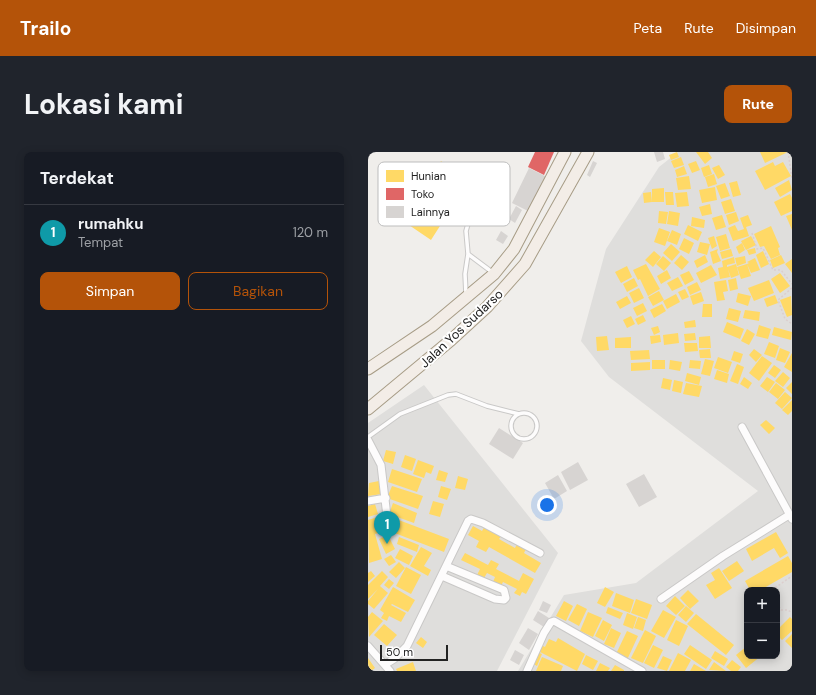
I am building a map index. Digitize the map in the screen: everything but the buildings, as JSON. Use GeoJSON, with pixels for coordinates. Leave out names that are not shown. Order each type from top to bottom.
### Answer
{"type":"FeatureCollection","features":[{"type":"Feature","properties":{"kind":"main road","name":"Jalan Yos Sudarso"},"geometry":{"type":"LineString","coordinates":[[368,369],[432,326],[494,274],[514,249],[565,152]]}},
{"type":"Feature","properties":{"kind":"main road","name":"Jalan Yos Sudarso"},"geometry":{"type":"LineString","coordinates":[[368,409],[451,340],[487,307],[525,264],[588,152]]}},
{"type":"Feature","properties":{"kind":"street"},"geometry":{"type":"LineString","coordinates":[[661,599],[723,556],[791,517],[742,427]]}},
{"type":"Feature","properties":{"kind":"street"},"geometry":{"type":"LineString","coordinates":[[368,440],[381,465],[388,525]]}},
{"type":"Feature","properties":{"kind":"street"},"geometry":{"type":"LineString","coordinates":[[368,501],[386,498]]}},
{"type":"Feature","properties":{"kind":"street"},"geometry":{"type":"LineString","coordinates":[[386,664],[394,659],[407,646],[468,521],[471,519],[483,523],[540,553]]}},
{"type":"Feature","properties":{"kind":"street"},"geometry":{"type":"LineString","coordinates":[[442,576],[495,599],[504,600],[506,598],[504,590],[446,566]]}},
{"type":"Feature","properties":{"kind":"street"},"geometry":{"type":"LineString","coordinates":[[527,671],[544,633],[551,622],[554,621],[642,671]]}},
{"type":"Feature","properties":{"kind":"street"},"geometry":{"type":"LineString","coordinates":[[368,646],[386,664],[390,671]]}},
{"type":"Feature","properties":{"kind":"lane"},"geometry":{"type":"LineString","coordinates":[[466,299],[465,274],[468,254],[466,231],[467,226]]}},
{"type":"Feature","properties":{"kind":"lane"},"geometry":{"type":"LineString","coordinates":[[468,254],[494,274]]}},
{"type":"Feature","properties":{"kind":"lane"},"geometry":{"type":"LineString","coordinates":[[368,436],[400,414],[448,395],[456,394],[487,406],[519,414],[528,413],[535,418],[537,427],[531,437],[523,438],[513,432],[511,424],[512,420],[519,414]]}},
{"type":"Feature","properties":{"kind":"path"},"geometry":{"type":"LineString","coordinates":[[788,152],[792,178]]}},
{"type":"Feature","properties":{"kind":"path"},"geometry":{"type":"LineString","coordinates":[[752,233],[758,249],[763,248],[773,270],[781,270],[792,284]]}},
{"type":"Feature","properties":{"kind":"path"},"geometry":{"type":"LineString","coordinates":[[792,288],[778,300],[785,319],[792,324]]}},
{"type":"Feature","properties":{"kind":"path"},"geometry":{"type":"LineString","coordinates":[[776,587],[792,576]]}},
{"type":"Feature","properties":{"kind":"path"},"geometry":{"type":"LineString","coordinates":[[780,608],[781,610],[788,610],[792,613]]}},
{"type":"Feature","properties":{"kind":"shaded area"},"geometry":{"type":"Polygon","coordinates":[[[678,152],[792,152],[792,671],[518,671],[564,595],[636,583],[758,491],[609,377],[581,341],[606,249],[659,167],[678,152]]]}},
{"type":"Feature","properties":{"kind":"shaded area"},"geometry":{"type":"Polygon","coordinates":[[[424,385],[558,553],[497,671],[368,671],[368,423],[424,385]]]}},
{"type":"Feature","properties":{"kind":"place","name":"rumahku"},"geometry":{"type":"Point","coordinates":[387,544]}}]}
